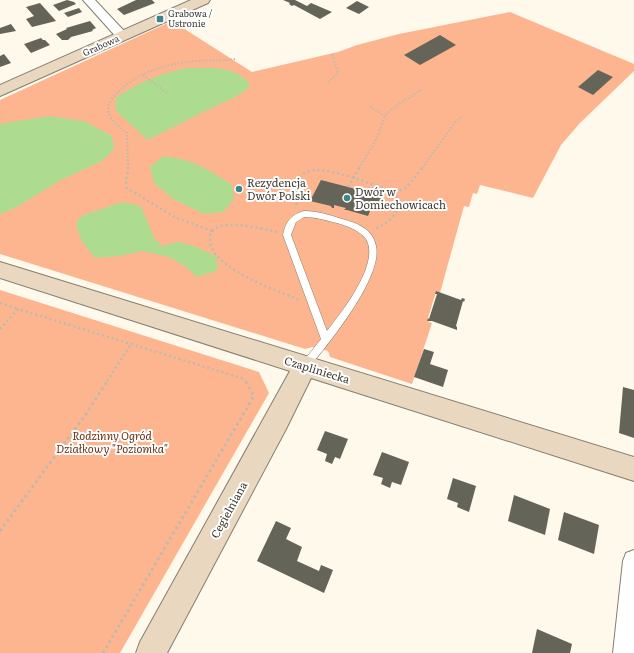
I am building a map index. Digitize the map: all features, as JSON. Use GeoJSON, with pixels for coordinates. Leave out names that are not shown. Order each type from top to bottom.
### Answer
{"type":"FeatureCollection","features":[{"type":"Feature","properties":{"kind":"main road","name":"Grabowa"},"geometry":{"type":"LineString","coordinates":[[0,91],[203,0]]}},
{"type":"Feature","properties":{"kind":"main road","name":"Czapliniecka"},"geometry":{"type":"LineString","coordinates":[[0,270],[634,469]]}},
{"type":"Feature","properties":{"kind":"main road","name":"Cegielniana"},"geometry":{"type":"LineString","coordinates":[[151,653],[277,421],[305,366]]}},
{"type":"Feature","properties":{"kind":"street"},"geometry":{"type":"LineString","coordinates":[[88,0],[122,36]]}},
{"type":"Feature","properties":{"kind":"street"},"geometry":{"type":"LineString","coordinates":[[625,653],[634,561]]}},
{"type":"Feature","properties":{"kind":"lane"},"geometry":{"type":"LineString","coordinates":[[305,366],[346,313],[365,279],[372,263],[373,252],[369,236],[352,224],[309,213],[302,214],[291,222],[287,233],[325,339]]}},
{"type":"Feature","properties":{"kind":"path"},"geometry":{"type":"LineString","coordinates":[[328,82],[338,73],[332,53]]}},
{"type":"Feature","properties":{"kind":"path"},"geometry":{"type":"LineString","coordinates":[[212,231],[176,218],[127,188],[127,133],[118,126],[107,113],[108,105],[122,87],[143,75],[163,67],[184,63],[235,59]]}},
{"type":"Feature","properties":{"kind":"path"},"geometry":{"type":"LineString","coordinates":[[143,75],[167,93]]}},
{"type":"Feature","properties":{"kind":"path"},"geometry":{"type":"LineString","coordinates":[[348,187],[376,140],[385,116],[392,109],[422,89]]}},
{"type":"Feature","properties":{"kind":"path"},"geometry":{"type":"LineString","coordinates":[[370,106],[385,116]]}},
{"type":"Feature","properties":{"kind":"path"},"geometry":{"type":"LineString","coordinates":[[302,214],[292,193],[294,184],[302,175],[314,170],[320,170],[395,192],[406,188],[412,182],[456,121],[462,117]]}},
{"type":"Feature","properties":{"kind":"path"},"geometry":{"type":"LineString","coordinates":[[365,232],[382,226],[396,213],[399,204],[395,192]]}},
{"type":"Feature","properties":{"kind":"path"},"geometry":{"type":"LineString","coordinates":[[287,233],[231,226],[218,226],[212,231],[209,240],[213,252],[219,259],[235,270],[254,281],[314,306]]}},
{"type":"Feature","properties":{"kind":"path"},"geometry":{"type":"LineString","coordinates":[[0,303],[244,379],[254,396],[103,653]]}},
{"type":"Feature","properties":{"kind":"path"},"geometry":{"type":"LineString","coordinates":[[0,329],[18,309]]}},
{"type":"Feature","properties":{"kind":"path"},"geometry":{"type":"LineString","coordinates":[[0,531],[86,414],[131,344]]}},
{"type":"Feature","properties":{"kind":"green space","name":"Rezydencja Dwór Polski"},"geometry":{"type":"Polygon","coordinates":[[[510,12],[634,64],[634,71],[580,123],[561,145],[533,198],[480,185],[477,194],[473,193],[469,207],[464,206],[440,293],[436,292],[427,321],[432,323],[412,384],[330,357],[328,351],[312,347],[305,349],[0,254],[0,100],[172,21],[252,72],[338,52],[357,45],[399,34],[510,12]]]}},
{"type":"Feature","properties":{"kind":"green space","name":"Rodzinny Ogród Działkowy \"Poziomka\""},"geometry":{"type":"Polygon","coordinates":[[[0,290],[259,372],[269,393],[120,653],[0,653],[0,290]]]}},
{"type":"Feature","properties":{"kind":"shaded area"},"geometry":{"type":"Polygon","coordinates":[[[186,68],[212,68],[230,71],[237,74],[250,85],[241,94],[148,140],[117,112],[115,106],[117,97],[126,91],[150,79],[186,68]]]}},
{"type":"Feature","properties":{"kind":"shaded area"},"geometry":{"type":"Polygon","coordinates":[[[49,116],[84,121],[112,136],[114,149],[102,161],[61,180],[15,208],[0,214],[0,124],[49,116]]]}},
{"type":"Feature","properties":{"kind":"shaded area"},"geometry":{"type":"Polygon","coordinates":[[[163,156],[191,162],[215,174],[232,185],[234,199],[223,212],[204,214],[173,199],[154,183],[150,167],[163,156]]]}},
{"type":"Feature","properties":{"kind":"shaded area"},"geometry":{"type":"Polygon","coordinates":[[[122,202],[141,206],[154,238],[162,246],[178,242],[191,245],[216,256],[218,270],[197,277],[186,267],[169,257],[143,251],[119,256],[95,258],[81,240],[76,224],[81,216],[122,202]]]}},
{"type":"Feature","properties":{"kind":"building"},"geometry":{"type":"Polygon","coordinates":[[[67,0],[76,4],[59,11],[53,5],[67,0]]]}},
{"type":"Feature","properties":{"kind":"building"},"geometry":{"type":"Polygon","coordinates":[[[136,0],[152,0],[155,3],[124,15],[117,9],[136,0]]]}},
{"type":"Feature","properties":{"kind":"building"},"geometry":{"type":"Polygon","coordinates":[[[283,0],[295,0],[307,6],[311,3],[332,12],[320,19],[294,5],[292,6],[289,4],[290,3],[283,0]]]}},
{"type":"Feature","properties":{"kind":"building"},"geometry":{"type":"Polygon","coordinates":[[[357,1],[369,7],[359,14],[346,8],[357,1]]]}},
{"type":"Feature","properties":{"kind":"building"},"geometry":{"type":"Polygon","coordinates":[[[40,3],[56,21],[32,27],[26,19],[34,16],[26,7],[40,3]]]}},
{"type":"Feature","properties":{"kind":"building"},"geometry":{"type":"Polygon","coordinates":[[[79,8],[82,12],[68,17],[64,13],[79,8]]]}},
{"type":"Feature","properties":{"kind":"building"},"geometry":{"type":"Polygon","coordinates":[[[90,21],[96,28],[92,30],[93,31],[71,37],[68,40],[62,40],[56,34],[67,29],[66,28],[90,21]]]}},
{"type":"Feature","properties":{"kind":"building"},"geometry":{"type":"Polygon","coordinates":[[[11,24],[16,31],[0,34],[0,28],[11,24]]]}},
{"type":"Feature","properties":{"kind":"building"},"geometry":{"type":"Polygon","coordinates":[[[440,35],[456,45],[420,65],[404,55],[440,35]]]}},
{"type":"Feature","properties":{"kind":"building"},"geometry":{"type":"Polygon","coordinates":[[[41,38],[50,45],[31,53],[24,44],[41,38]]]}},
{"type":"Feature","properties":{"kind":"building"},"geometry":{"type":"Polygon","coordinates":[[[4,54],[11,63],[0,67],[0,56],[4,54]]]}},
{"type":"Feature","properties":{"kind":"building"},"geometry":{"type":"Polygon","coordinates":[[[598,70],[613,77],[593,95],[578,87],[598,70]]]}},
{"type":"Feature","properties":{"kind":"building","name":"Dwór w Domiechowicach"},"geometry":{"type":"Polygon","coordinates":[[[321,180],[382,197],[379,202],[374,201],[368,216],[344,210],[346,208],[334,205],[334,208],[332,208],[331,206],[310,201],[321,180]]]}},
{"type":"Feature","properties":{"kind":"building"},"geometry":{"type":"Polygon","coordinates":[[[436,291],[461,300],[462,298],[465,299],[464,302],[463,301],[456,326],[457,330],[432,321],[427,321],[437,294],[435,294],[436,291]]]}},
{"type":"Feature","properties":{"kind":"building"},"geometry":{"type":"Polygon","coordinates":[[[424,349],[434,352],[430,364],[448,370],[443,387],[414,377],[424,349]]]}},
{"type":"Feature","properties":{"kind":"building"},"geometry":{"type":"Polygon","coordinates":[[[623,387],[634,390],[634,438],[619,433],[623,387]]]}},
{"type":"Feature","properties":{"kind":"building"},"geometry":{"type":"Polygon","coordinates":[[[325,431],[348,439],[340,459],[335,457],[332,464],[325,461],[327,454],[317,450],[325,431]]]}},
{"type":"Feature","properties":{"kind":"building"},"geometry":{"type":"Polygon","coordinates":[[[382,452],[409,462],[401,485],[392,482],[390,488],[381,484],[383,478],[373,475],[382,452]]]}},
{"type":"Feature","properties":{"kind":"building"},"geometry":{"type":"Polygon","coordinates":[[[453,478],[476,486],[469,512],[457,507],[458,503],[447,499],[453,478]]]}},
{"type":"Feature","properties":{"kind":"building"},"geometry":{"type":"Polygon","coordinates":[[[514,495],[550,509],[545,535],[508,521],[514,495]]]}},
{"type":"Feature","properties":{"kind":"building"},"geometry":{"type":"Polygon","coordinates":[[[564,512],[599,525],[594,554],[558,540],[564,512]]]}},
{"type":"Feature","properties":{"kind":"building"},"geometry":{"type":"Polygon","coordinates":[[[276,521],[291,528],[286,539],[302,547],[297,561],[319,571],[321,565],[333,570],[324,593],[257,561],[276,521]]]}},
{"type":"Feature","properties":{"kind":"building"},"geometry":{"type":"Polygon","coordinates":[[[537,629],[572,644],[570,653],[532,653],[537,629]]]}},
{"type":"Feature","properties":{"kind":"place","name":"Grabowa / Ustronie"},"geometry":{"type":"Point","coordinates":[160,19]}},
{"type":"Feature","properties":{"kind":"place","name":"Rezydencja Dwór Polski"},"geometry":{"type":"Point","coordinates":[239,189]}},
{"type":"Feature","properties":{"kind":"place","name":"Dwór w Domiechowicach"},"geometry":{"type":"Point","coordinates":[347,198]}}]}
